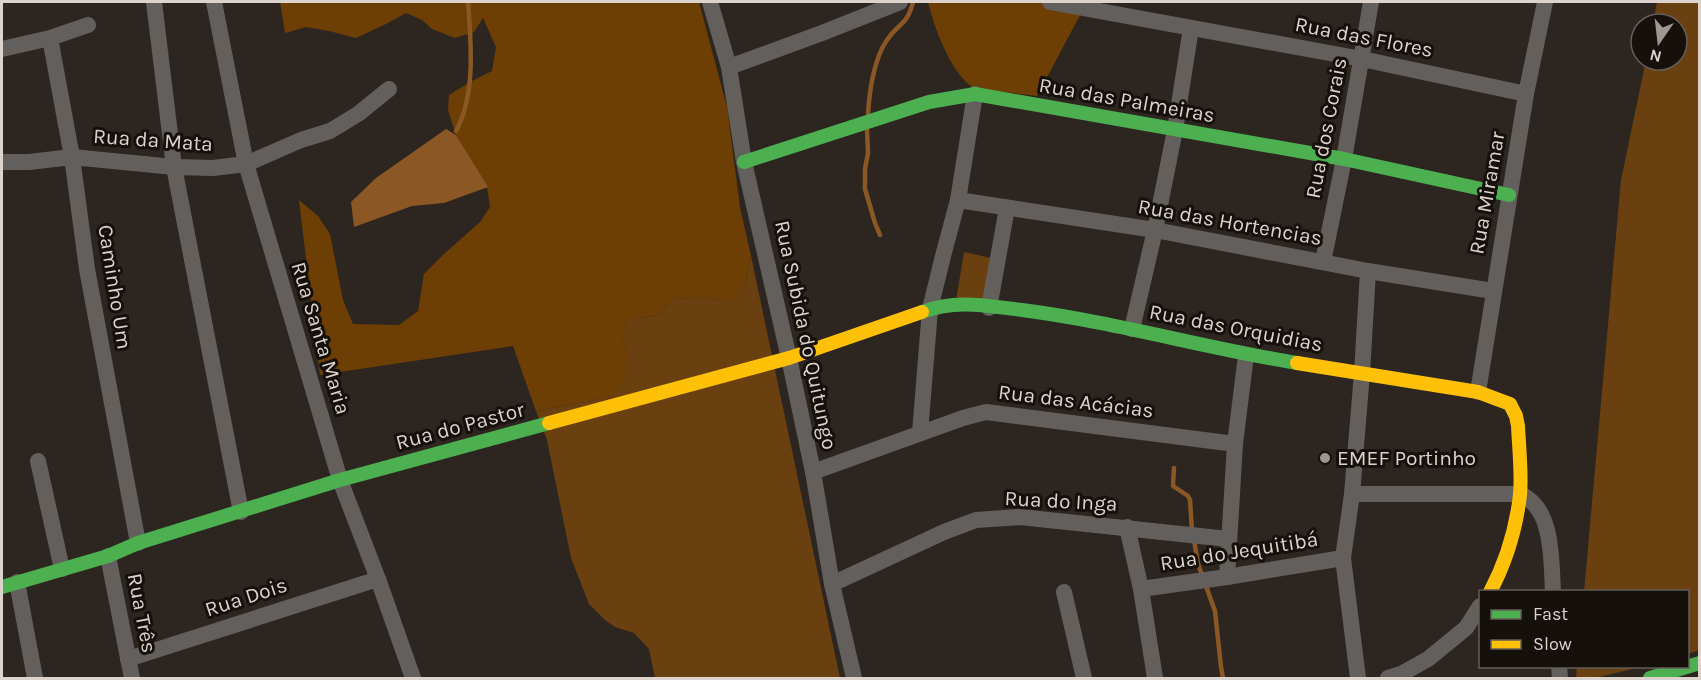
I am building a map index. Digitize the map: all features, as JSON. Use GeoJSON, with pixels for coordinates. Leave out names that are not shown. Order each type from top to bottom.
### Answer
{"type":"FeatureCollection","features":[{"type":"Feature","properties":{"kind":"street"},"geometry":{"type":"LineString","coordinates":[[154,2],[174,167],[241,512]]}},
{"type":"Feature","properties":{"kind":"street","name":"Rua Santa Maria"},"geometry":{"type":"LineString","coordinates":[[214,2],[246,164],[340,480],[413,678]]}},
{"type":"Feature","properties":{"kind":"street","name":"Rua Subida do Quitungo"},"geometry":{"type":"LineString","coordinates":[[710,2],[729,66],[744,162],[789,358],[813,472],[832,584],[854,678]]}},
{"type":"Feature","properties":{"kind":"street"},"geometry":{"type":"LineString","coordinates":[[729,66],[900,2]]}},
{"type":"Feature","properties":{"kind":"street","name":"Rua das Flores"},"geometry":{"type":"LineString","coordinates":[[1050,2],[1362,59],[1526,93]]}},
{"type":"Feature","properties":{"kind":"street","name":"Rua dos Corais"},"geometry":{"type":"LineString","coordinates":[[1323,262],[1344,159],[1371,2]]}},
{"type":"Feature","properties":{"kind":"street","name":"Rua Miramar"},"geometry":{"type":"LineString","coordinates":[[1478,393],[1526,93],[1545,2]]}},
{"type":"Feature","properties":{"kind":"street"},"geometry":{"type":"LineString","coordinates":[[2,49],[50,38],[88,25]]}},
{"type":"Feature","properties":{"kind":"street"},"geometry":{"type":"LineString","coordinates":[[1132,330],[1175,130],[1191,27]]}},
{"type":"Feature","properties":{"kind":"street","name":"Caminho Um"},"geometry":{"type":"LineString","coordinates":[[50,38],[72,157],[87,269],[138,543]]}},
{"type":"Feature","properties":{"kind":"street","name":"Rua da Mata"},"geometry":{"type":"LineString","coordinates":[[2,162],[29,162],[72,157],[174,167],[213,168],[246,164],[301,140],[330,131],[358,114],[389,89]]}},
{"type":"Feature","properties":{"kind":"street"},"geometry":{"type":"LineString","coordinates":[[920,433],[930,309],[958,200],[975,94]]}},
{"type":"Feature","properties":{"kind":"street","name":"Rua das Palmeiras"},"geometry":{"type":"LineString","coordinates":[[744,162],[929,102],[975,94],[1344,159],[1509,195]]}},
{"type":"Feature","properties":{"kind":"street","name":"Rua das Hortencias"},"geometry":{"type":"LineString","coordinates":[[958,200],[1155,230],[1368,271],[1493,291]]}},
{"type":"Feature","properties":{"kind":"street"},"geometry":{"type":"LineString","coordinates":[[989,308],[1007,208]]}},
{"type":"Feature","properties":{"kind":"street"},"geometry":{"type":"LineString","coordinates":[[1358,678],[1343,558],[1352,494],[1368,271]]}},
{"type":"Feature","properties":{"kind":"street","name":"Rua das Orquidias"},"geometry":{"type":"LineString","coordinates":[[930,309],[951,304],[968,304],[1043,313],[1246,355],[1478,393],[1510,404],[1516,416],[1520,494]]}},
{"type":"Feature","properties":{"kind":"street","name":"Rua do Pastor"},"geometry":{"type":"LineString","coordinates":[[9,585],[108,556],[138,543],[340,480],[789,358],[930,309]]}},
{"type":"Feature","properties":{"kind":"street"},"geometry":{"type":"LineString","coordinates":[[1227,577],[1235,444],[1246,355]]}},
{"type":"Feature","properties":{"kind":"street","name":"Rua das Acácias"},"geometry":{"type":"LineString","coordinates":[[813,472],[963,418],[986,412],[1235,444]]}},
{"type":"Feature","properties":{"kind":"street"},"geometry":{"type":"LineString","coordinates":[[38,461],[62,569]]}},
{"type":"Feature","properties":{"kind":"street"},"geometry":{"type":"LineString","coordinates":[[1352,494],[1520,494],[1527,497],[1542,514],[1548,527],[1553,590]]}},
{"type":"Feature","properties":{"kind":"street"},"geometry":{"type":"LineString","coordinates":[[1491,590],[1500,573],[1509,548],[1520,494]]}},
{"type":"Feature","properties":{"kind":"street","name":"Rua do Inga"},"geometry":{"type":"LineString","coordinates":[[832,584],[944,532],[976,520],[1020,517],[1228,539]]}},
{"type":"Feature","properties":{"kind":"street"},"geometry":{"type":"LineString","coordinates":[[1127,527],[1142,589],[1155,678]]}},
{"type":"Feature","properties":{"kind":"street","name":"Rua Três"},"geometry":{"type":"LineString","coordinates":[[108,556],[132,678]]}},
{"type":"Feature","properties":{"kind":"street","name":"Rua do Jequitibá"},"geometry":{"type":"LineString","coordinates":[[1142,589],[1343,558]]}},
{"type":"Feature","properties":{"kind":"street","name":"Rua Dois"},"geometry":{"type":"LineString","coordinates":[[128,659],[378,579]]}},
{"type":"Feature","properties":{"kind":"street"},"geometry":{"type":"LineString","coordinates":[[9,585],[35,678]]}},
{"type":"Feature","properties":{"kind":"street"},"geometry":{"type":"LineString","coordinates":[[1064,592],[1084,678]]}},
{"type":"Feature","properties":{"kind":"street"},"geometry":{"type":"LineString","coordinates":[[1388,678],[1401,674],[1428,659],[1466,627],[1479,608]]}},
{"type":"Feature","properties":{"kind":"street"},"geometry":{"type":"LineString","coordinates":[[1650,678],[1683,668]]}},
{"type":"Feature","properties":{"kind":"shaded area"},"geometry":{"type":"Polygon","coordinates":[[[280,2],[699,2],[727,107],[740,207],[751,256],[745,285],[736,297],[719,300],[702,297],[675,299],[657,315],[643,318],[631,316],[622,335],[628,353],[624,379],[612,397],[536,411],[513,346],[320,375],[299,200],[318,216],[330,234],[343,300],[353,324],[399,325],[418,311],[424,274],[480,222],[490,207],[487,187],[456,135],[448,110],[449,95],[492,71],[496,47],[483,18],[474,32],[455,38],[432,29],[422,20],[406,13],[356,38],[306,27],[285,33],[280,2]]]}},
{"type":"Feature","properties":{"kind":"shaded area"},"geometry":{"type":"Polygon","coordinates":[[[928,2],[1087,2],[1037,96],[972,87],[950,60],[934,24],[928,2]]]}},
{"type":"Feature","properties":{"kind":"shaded area"},"geometry":{"type":"Polygon","coordinates":[[[1657,2],[1699,2],[1699,650],[1689,654],[1689,590],[1584,590],[1621,180],[1644,72],[1689,72],[1689,12],[1655,12],[1657,2]]]}},
{"type":"Feature","properties":{"kind":"shaded area"},"geometry":{"type":"Polygon","coordinates":[[[446,129],[456,135],[488,187],[444,203],[412,206],[354,227],[351,202],[376,178],[446,129]]]}},
{"type":"Feature","properties":{"kind":"shaded area"},"geometry":{"type":"Polygon","coordinates":[[[964,252],[991,258],[984,306],[956,301],[964,252]]]}},
{"type":"Feature","properties":{"kind":"shaded area"},"geometry":{"type":"Polygon","coordinates":[[[751,256],[840,678],[655,678],[649,649],[634,633],[615,627],[589,604],[571,558],[547,440],[536,411],[612,397],[628,353],[622,335],[631,315],[644,318],[657,315],[675,299],[702,297],[719,300],[745,285],[751,256]]]}},
{"type":"Feature","properties":{"kind":"shaded area"},"geometry":{"type":"Polygon","coordinates":[[[1577,668],[1636,668],[1595,678],[1576,678],[1577,668]]]}},
{"type":"Feature","properties":{"kind":"waterway"},"geometry":{"type":"LineString","coordinates":[[456,131],[467,101],[471,68],[468,2]]}},
{"type":"Feature","properties":{"kind":"waterway"},"geometry":{"type":"LineString","coordinates":[[868,115],[871,86],[882,47],[908,16],[913,2]]}},
{"type":"Feature","properties":{"kind":"waterway"},"geometry":{"type":"LineString","coordinates":[[867,129],[865,189],[880,235]]}},
{"type":"Feature","properties":{"kind":"waterway"},"geometry":{"type":"LineString","coordinates":[[1174,468],[1173,486],[1188,496],[1190,500],[1192,531]]}},
{"type":"Feature","properties":{"kind":"waterway"},"geometry":{"type":"LineString","coordinates":[[1194,540],[1198,564],[1215,611],[1223,678]]}},
{"type":"Feature","properties":{"kind":"traffic: fast"},"geometry":{"type":"LineString","coordinates":[[744,162],[929,102],[975,94],[1344,159],[1509,195]]}},
{"type":"Feature","properties":{"kind":"traffic: fast"},"geometry":{"type":"LineString","coordinates":[[922,312],[960,305],[984,305],[1022,310],[1091,321],[1297,363]]}},
{"type":"Feature","properties":{"kind":"traffic: fast"},"geometry":{"type":"LineString","coordinates":[[2,587],[108,556],[138,543],[340,480],[549,423]]}},
{"type":"Feature","properties":{"kind":"traffic: fast"},"geometry":{"type":"LineString","coordinates":[[1689,666],[1700,663]]}},
{"type":"Feature","properties":{"kind":"traffic: fast"},"geometry":{"type":"LineString","coordinates":[[1650,678],[1683,668]]}},
{"type":"Feature","properties":{"kind":"traffic: slow"},"geometry":{"type":"LineString","coordinates":[[549,423],[789,358],[922,312]]}},
{"type":"Feature","properties":{"kind":"traffic: slow"},"geometry":{"type":"LineString","coordinates":[[1297,363],[1478,392],[1510,404],[1518,426],[1520,495],[1510,545],[1491,590]]}},
{"type":"Feature","properties":{"kind":"place","name":"EMEF Portinho"},"geometry":{"type":"Point","coordinates":[1325,458]}}]}
